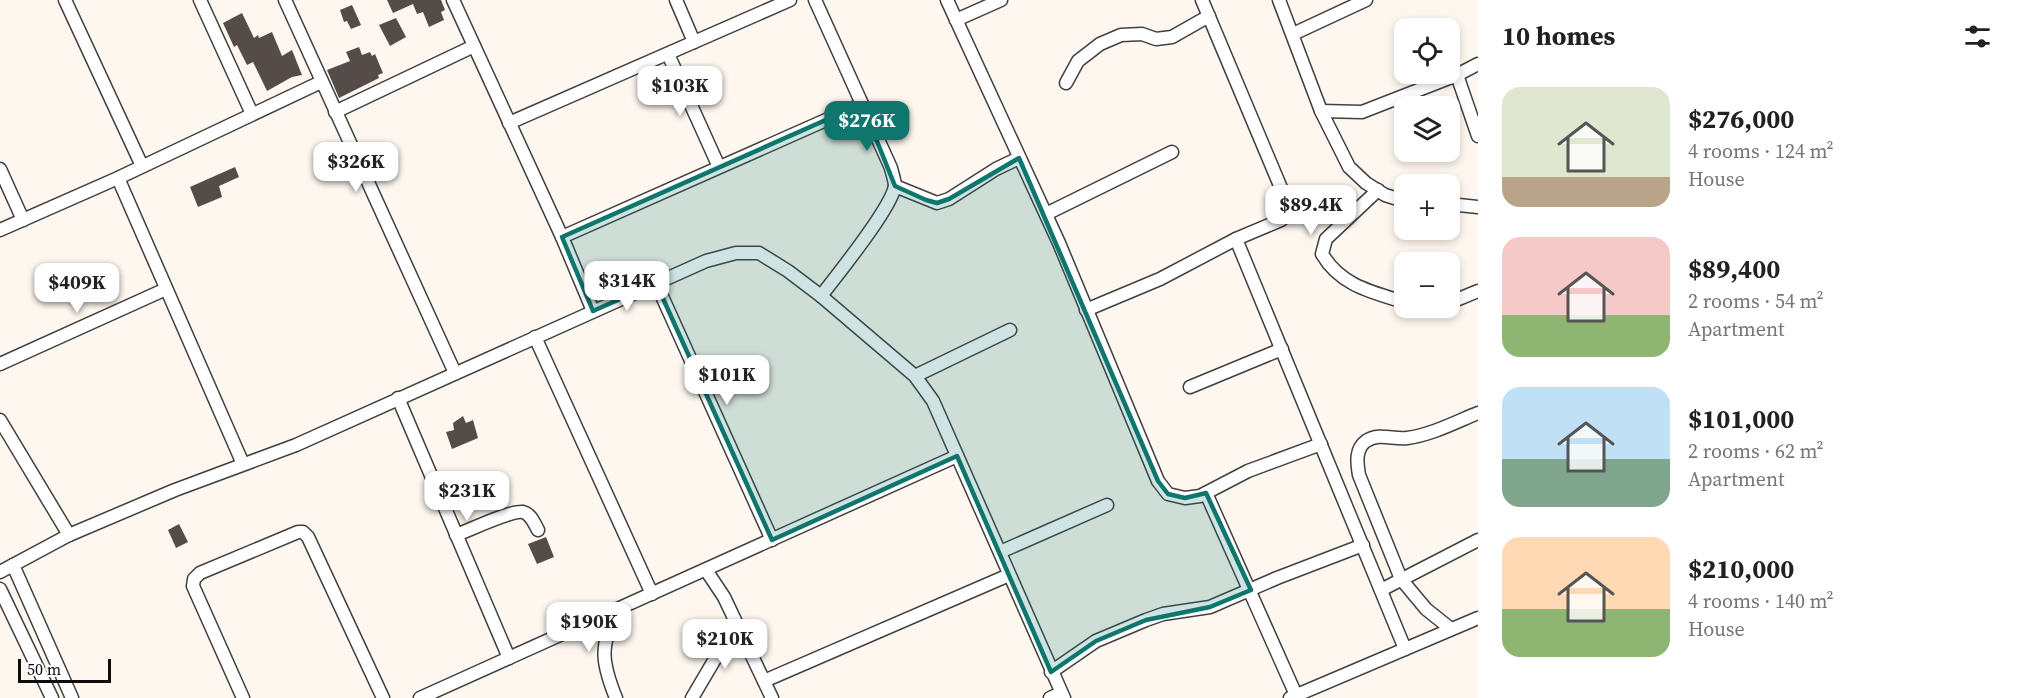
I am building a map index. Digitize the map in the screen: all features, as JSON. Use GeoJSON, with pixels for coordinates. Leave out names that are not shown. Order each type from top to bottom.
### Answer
{"type":"FeatureCollection","features":[{"type":"Feature","properties":{"kind":"street"},"geometry":{"type":"LineString","coordinates":[[65,0],[142,166]]}},
{"type":"Feature","properties":{"kind":"street"},"geometry":{"type":"LineString","coordinates":[[200,0],[252,114]]}},
{"type":"Feature","properties":{"kind":"street"},"geometry":{"type":"LineString","coordinates":[[285,0],[455,373]]}},
{"type":"Feature","properties":{"kind":"street"},"geometry":{"type":"LineString","coordinates":[[676,0],[694,42]]}},
{"type":"Feature","properties":{"kind":"street"},"geometry":{"type":"LineString","coordinates":[[509,123],[790,0]]}},
{"type":"Feature","properties":{"kind":"street"},"geometry":{"type":"LineString","coordinates":[[815,0],[891,168],[895,186],[876,222],[821,296]]}},
{"type":"Feature","properties":{"kind":"street"},"geometry":{"type":"LineString","coordinates":[[947,0],[1046,214],[1158,481],[1168,494],[1185,498],[1206,493],[1248,471],[1321,444]]}},
{"type":"Feature","properties":{"kind":"street"},"geometry":{"type":"LineString","coordinates":[[956,20],[1001,0]]}},
{"type":"Feature","properties":{"kind":"street"},"geometry":{"type":"LineString","coordinates":[[1086,310],[1160,279],[1289,214],[1289,207],[1202,0]]}},
{"type":"Feature","properties":{"kind":"street"},"geometry":{"type":"LineString","coordinates":[[1279,0],[1322,111],[1349,166],[1366,183],[1394,197]]}},
{"type":"Feature","properties":{"kind":"street"},"geometry":{"type":"LineString","coordinates":[[1293,34],[1366,0]]}},
{"type":"Feature","properties":{"kind":"street"},"geometry":{"type":"LineString","coordinates":[[457,1],[474,46],[562,237],[593,311]]}},
{"type":"Feature","properties":{"kind":"street"},"geometry":{"type":"LineString","coordinates":[[1066,83],[1078,61],[1100,44],[1121,35],[1142,34],[1156,39],[1172,37],[1209,16]]}},
{"type":"Feature","properties":{"kind":"street"},"geometry":{"type":"LineString","coordinates":[[335,112],[474,46]]}},
{"type":"Feature","properties":{"kind":"street"},"geometry":{"type":"LineString","coordinates":[[668,54],[719,167]]}},
{"type":"Feature","properties":{"kind":"street"},"geometry":{"type":"LineString","coordinates":[[1460,73],[1478,64]]}},
{"type":"Feature","properties":{"kind":"street"},"geometry":{"type":"LineString","coordinates":[[0,230],[118,178],[321,82]]}},
{"type":"Feature","properties":{"kind":"street"},"geometry":{"type":"LineString","coordinates":[[1322,111],[1362,112],[1434,84]]}},
{"type":"Feature","properties":{"kind":"street"},"geometry":{"type":"LineString","coordinates":[[1460,84],[1478,136]]}},
{"type":"Feature","properties":{"kind":"street"},"geometry":{"type":"LineString","coordinates":[[562,237],[862,104]]}},
{"type":"Feature","properties":{"kind":"street"},"geometry":{"type":"LineString","coordinates":[[1046,214],[1172,152]]}},
{"type":"Feature","properties":{"kind":"street"},"geometry":{"type":"LineString","coordinates":[[895,186],[937,203],[1019,158]]}},
{"type":"Feature","properties":{"kind":"street"},"geometry":{"type":"LineString","coordinates":[[0,169],[23,220]]}},
{"type":"Feature","properties":{"kind":"street"},"geometry":{"type":"LineString","coordinates":[[118,178],[243,464]]}},
{"type":"Feature","properties":{"kind":"street"},"geometry":{"type":"LineString","coordinates":[[1378,190],[1326,240],[1322,254],[1339,275],[1355,286],[1394,299]]}},
{"type":"Feature","properties":{"kind":"street"},"geometry":{"type":"LineString","coordinates":[[1460,205],[1478,207]]}},
{"type":"Feature","properties":{"kind":"street"},"geometry":{"type":"LineString","coordinates":[[1236,239],[1405,649]]}},
{"type":"Feature","properties":{"kind":"street"},"geometry":{"type":"LineString","coordinates":[[0,572],[69,535],[175,490],[296,444],[706,261],[736,253],[759,253],[821,296],[915,376],[933,401],[1051,672],[1058,696]]}},
{"type":"Feature","properties":{"kind":"street"},"geometry":{"type":"LineString","coordinates":[[656,283],[772,540]]}},
{"type":"Feature","properties":{"kind":"street"},"geometry":{"type":"LineString","coordinates":[[0,364],[166,289]]}},
{"type":"Feature","properties":{"kind":"street"},"geometry":{"type":"LineString","coordinates":[[1460,298],[1478,291]]}},
{"type":"Feature","properties":{"kind":"street"},"geometry":{"type":"LineString","coordinates":[[915,376],[1010,330]]}},
{"type":"Feature","properties":{"kind":"street"},"geometry":{"type":"LineString","coordinates":[[535,337],[652,594]]}},
{"type":"Feature","properties":{"kind":"street"},"geometry":{"type":"LineString","coordinates":[[1190,387],[1282,349]]}},
{"type":"Feature","properties":{"kind":"street"},"geometry":{"type":"LineString","coordinates":[[398,398],[509,658]]}},
{"type":"Feature","properties":{"kind":"street"},"geometry":{"type":"LineString","coordinates":[[1451,629],[1426,609],[1401,579],[1359,475],[1357,462],[1359,448],[1367,440],[1377,436],[1407,438],[1478,413]]}},
{"type":"Feature","properties":{"kind":"street"},"geometry":{"type":"LineString","coordinates":[[0,420],[69,535]]}},
{"type":"Feature","properties":{"kind":"street"},"geometry":{"type":"LineString","coordinates":[[420,698],[957,456]]}},
{"type":"Feature","properties":{"kind":"street"},"geometry":{"type":"LineString","coordinates":[[1206,493],[1251,590],[1293,697],[1478,618]]}},
{"type":"Feature","properties":{"kind":"street"},"geometry":{"type":"LineString","coordinates":[[1000,552],[1107,505]]}},
{"type":"Feature","properties":{"kind":"street"},"geometry":{"type":"LineString","coordinates":[[456,535],[514,513],[524,512],[530,516],[538,530]]}},
{"type":"Feature","properties":{"kind":"street"},"geometry":{"type":"LineString","coordinates":[[243,698],[193,586],[194,579],[200,573],[298,532],[303,532],[308,537],[383,698]]}},
{"type":"Feature","properties":{"kind":"street"},"geometry":{"type":"LineString","coordinates":[[1381,590],[1478,540]]}},
{"type":"Feature","properties":{"kind":"street"},"geometry":{"type":"LineString","coordinates":[[1051,672],[1096,641],[1146,620],[1163,614],[1210,607],[1363,545]]}},
{"type":"Feature","properties":{"kind":"street"},"geometry":{"type":"LineString","coordinates":[[13,565],[72,698]]}},
{"type":"Feature","properties":{"kind":"street"},"geometry":{"type":"LineString","coordinates":[[706,570],[724,597],[771,698]]}},
{"type":"Feature","properties":{"kind":"street"},"geometry":{"type":"LineString","coordinates":[[764,681],[1009,575]]}},
{"type":"Feature","properties":{"kind":"street"},"geometry":{"type":"LineString","coordinates":[[0,589],[52,698]]}},
{"type":"Feature","properties":{"kind":"street"},"geometry":{"type":"LineString","coordinates":[[616,698],[607,675],[604,652],[607,631],[617,610]]}},
{"type":"Feature","properties":{"kind":"street"},"geometry":{"type":"LineString","coordinates":[[692,698],[725,642],[737,627]]}},
{"type":"Feature","properties":{"kind":"highlighted area"},"geometry":{"type":"Polygon","coordinates":[[[862,104],[895,186],[926,200],[937,203],[949,199],[1019,158],[1158,481],[1168,494],[1185,498],[1206,493],[1251,590],[1210,607],[1146,620],[1096,641],[1051,672],[957,456],[772,540],[656,283],[593,311],[562,237],[862,104]]]}},
{"type":"Feature","properties":{"kind":"building"},"geometry":{"type":"Polygon","coordinates":[[[387,0],[441,0],[445,10],[441,12],[444,20],[429,27],[423,12],[417,14],[413,4],[393,13],[387,0]]]}},
{"type":"Feature","properties":{"kind":"building"},"geometry":{"type":"Polygon","coordinates":[[[352,5],[361,25],[351,29],[347,21],[344,22],[340,10],[352,5]]]}},
{"type":"Feature","properties":{"kind":"building"},"geometry":{"type":"Polygon","coordinates":[[[242,13],[254,38],[272,32],[282,56],[292,50],[302,75],[292,77],[267,91],[253,62],[247,65],[237,45],[234,47],[223,23],[242,13]]]}},
{"type":"Feature","properties":{"kind":"building"},"geometry":{"type":"Polygon","coordinates":[[[396,18],[406,37],[390,46],[379,25],[396,18]]]}},
{"type":"Feature","properties":{"kind":"building"},"geometry":{"type":"Polygon","coordinates":[[[359,47],[362,55],[370,52],[372,56],[375,54],[383,73],[378,75],[379,78],[339,98],[327,70],[350,61],[346,52],[359,47]]]}},
{"type":"Feature","properties":{"kind":"building"},"geometry":{"type":"Polygon","coordinates":[[[235,167],[239,177],[219,186],[222,197],[198,207],[190,187],[235,167]]]}},
{"type":"Feature","properties":{"kind":"building"},"geometry":{"type":"Polygon","coordinates":[[[463,416],[466,423],[473,420],[478,438],[452,449],[446,432],[454,430],[453,423],[463,416]]]}},
{"type":"Feature","properties":{"kind":"building"},"geometry":{"type":"Polygon","coordinates":[[[179,524],[188,542],[176,548],[168,530],[179,524]]]}},
{"type":"Feature","properties":{"kind":"building"},"geometry":{"type":"Polygon","coordinates":[[[546,537],[554,557],[537,564],[528,544],[546,537]]]}}]}
